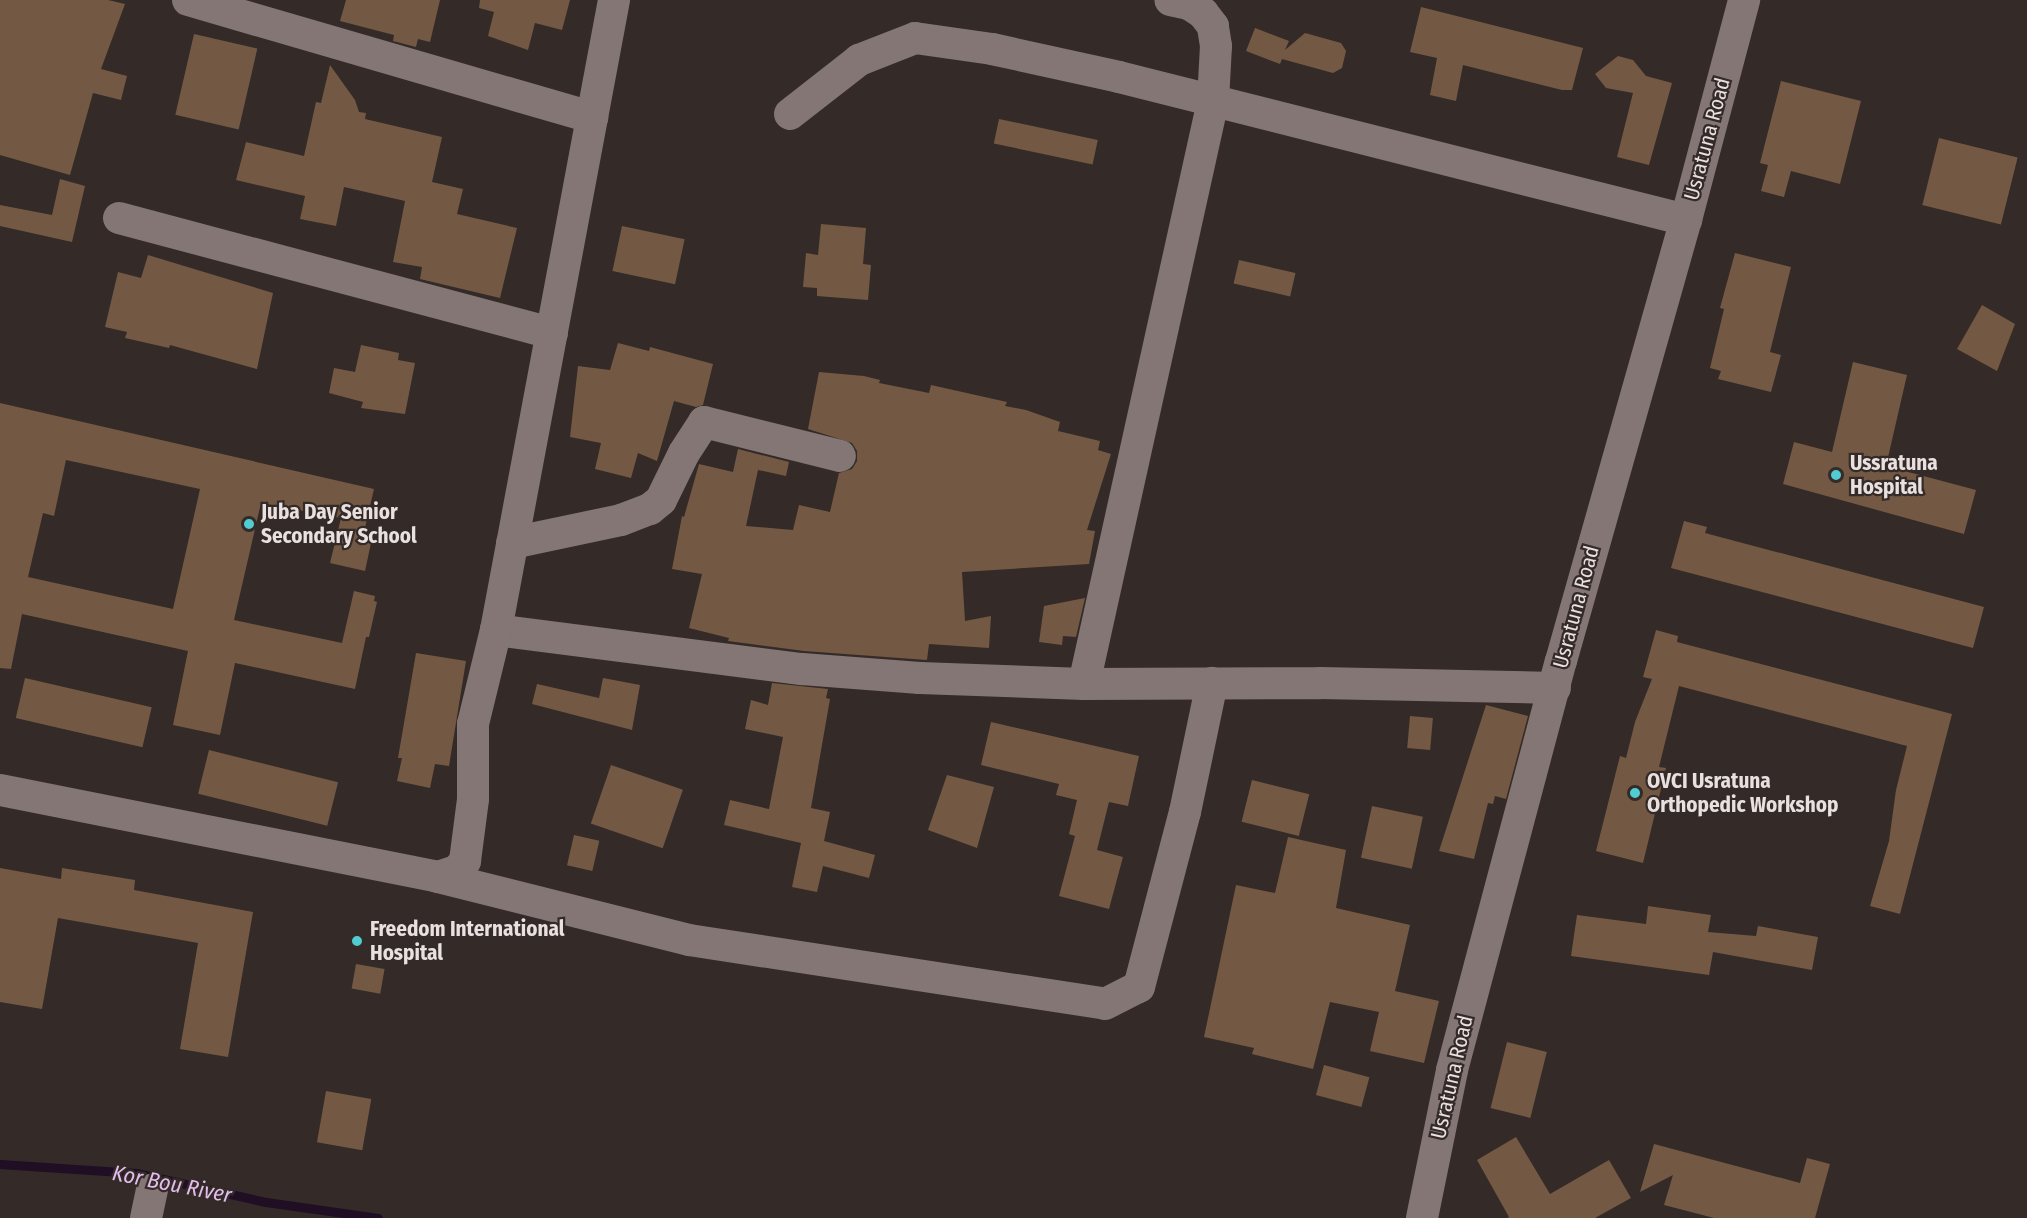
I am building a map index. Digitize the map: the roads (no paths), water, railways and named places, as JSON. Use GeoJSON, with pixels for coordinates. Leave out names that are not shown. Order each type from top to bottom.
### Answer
{"type":"FeatureCollection","features":[{"type":"Feature","properties":{"kind":"street"},"geometry":{"type":"LineString","coordinates":[[188,0],[592,117]]}},
{"type":"Feature","properties":{"kind":"street"},"geometry":{"type":"LineString","coordinates":[[438,876],[457,871],[465,861],[473,798],[474,724],[496,630],[614,0]]}},
{"type":"Feature","properties":{"kind":"street"},"geometry":{"type":"LineString","coordinates":[[1084,684],[1213,101],[1216,46],[1214,26],[1203,13],[1189,4],[1170,0]]}},
{"type":"Feature","properties":{"kind":"street","name":"Usratuna Road"},"geometry":{"type":"LineString","coordinates":[[1422,1218],[1452,1070],[1555,688],[1686,220],[1744,0]]}},
{"type":"Feature","properties":{"kind":"street"},"geometry":{"type":"LineString","coordinates":[[790,114],[859,60],[915,38],[992,49],[1213,101],[1686,220]]}},
{"type":"Feature","properties":{"kind":"street"},"geometry":{"type":"LineString","coordinates":[[119,218],[552,333]]}},
{"type":"Feature","properties":{"kind":"street"},"geometry":{"type":"LineString","coordinates":[[512,543],[621,520],[650,509],[661,500],[684,453],[704,422],[840,456]]}},
{"type":"Feature","properties":{"kind":"street"},"geometry":{"type":"LineString","coordinates":[[496,630],[545,634],[802,669],[920,678],[1084,684],[1320,682],[1555,688]]}},
{"type":"Feature","properties":{"kind":"street"},"geometry":{"type":"LineString","coordinates":[[0,790],[438,876],[689,940],[1105,1004],[1138,987],[1185,812],[1212,683]]}},
{"type":"Feature","properties":{"kind":"waterway","name":"Kor Bou River"},"geometry":{"type":"LineString","coordinates":[[0,1164],[136,1173],[266,1202],[378,1218]]}},
{"type":"Feature","properties":{"kind":"place","name":"Ussratuna Hospital"},"geometry":{"type":"Point","coordinates":[1836,475]}},
{"type":"Feature","properties":{"kind":"place","name":"Juba Day Senior Secondary School"},"geometry":{"type":"Point","coordinates":[249,524]}},
{"type":"Feature","properties":{"kind":"place","name":"OVCI Usratuna Orthopedic Workshop"},"geometry":{"type":"Point","coordinates":[1635,793]}},
{"type":"Feature","properties":{"kind":"place","name":"Freedom International Hospital"},"geometry":{"type":"Point","coordinates":[357,941]}}]}
